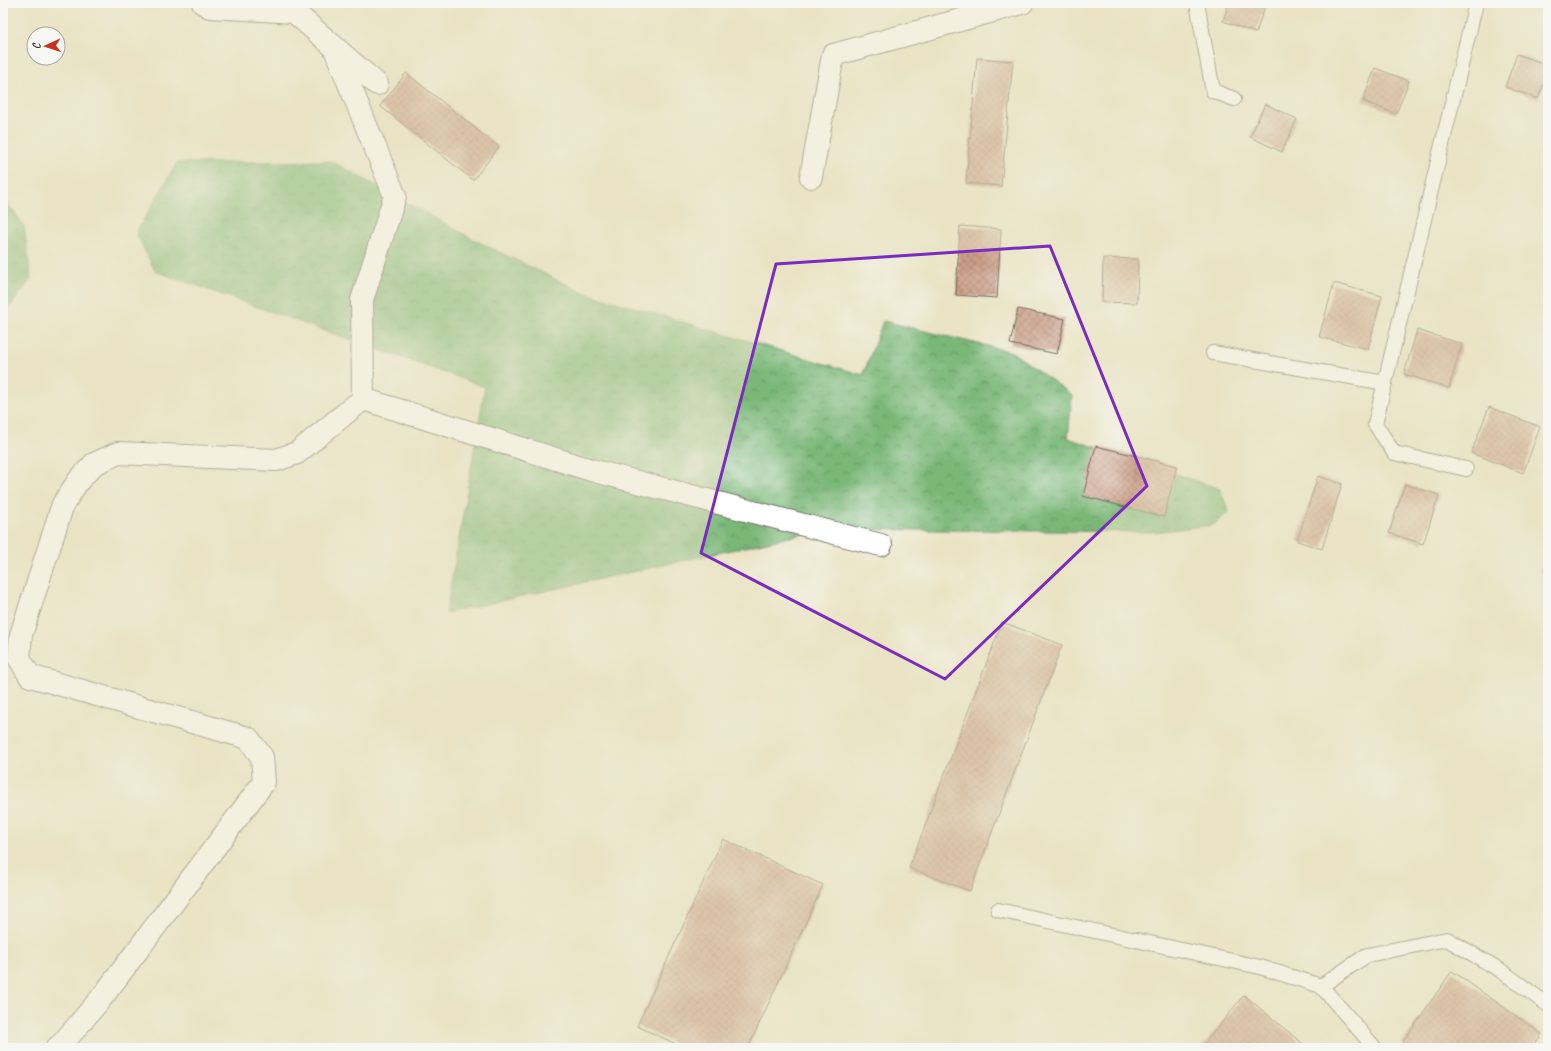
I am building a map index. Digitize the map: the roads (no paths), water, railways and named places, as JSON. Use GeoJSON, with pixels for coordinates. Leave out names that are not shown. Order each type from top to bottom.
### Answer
{"type":"FeatureCollection","features":[{"type":"Feature","properties":{"kind":"street"},"geometry":{"type":"LineString","coordinates":[[203,3],[210,6],[294,12],[377,84]]}},
{"type":"Feature","properties":{"kind":"street"},"geometry":{"type":"LineString","coordinates":[[811,177],[833,55],[999,11],[1022,3]]}},
{"type":"Feature","properties":{"kind":"street"},"geometry":{"type":"LineString","coordinates":[[334,47],[395,196],[362,300],[363,399]]}},
{"type":"Feature","properties":{"kind":"street"},"geometry":{"type":"LineString","coordinates":[[363,399],[591,470],[881,545]]}},
{"type":"Feature","properties":{"kind":"street"},"geometry":{"type":"LineString","coordinates":[[58,1048],[104,996],[264,782],[262,757],[248,738],[30,676],[19,658],[21,635],[63,504],[79,480],[94,464],[118,453],[276,460],[297,453],[363,399]]}},
{"type":"Feature","properties":{"kind":"lane"},"geometry":{"type":"LineString","coordinates":[[1197,3],[1212,91],[1234,99]]}},
{"type":"Feature","properties":{"kind":"lane"},"geometry":{"type":"LineString","coordinates":[[1466,469],[1394,453],[1375,424],[1476,3]]}},
{"type":"Feature","properties":{"kind":"lane"},"geometry":{"type":"LineString","coordinates":[[1213,353],[1385,383]]}},
{"type":"Feature","properties":{"kind":"lane"},"geometry":{"type":"LineString","coordinates":[[998,910],[1260,967],[1321,986],[1375,1048]]}},
{"type":"Feature","properties":{"kind":"lane"},"geometry":{"type":"LineString","coordinates":[[1321,986],[1368,955],[1447,939],[1500,970],[1548,1005]]}}]}
